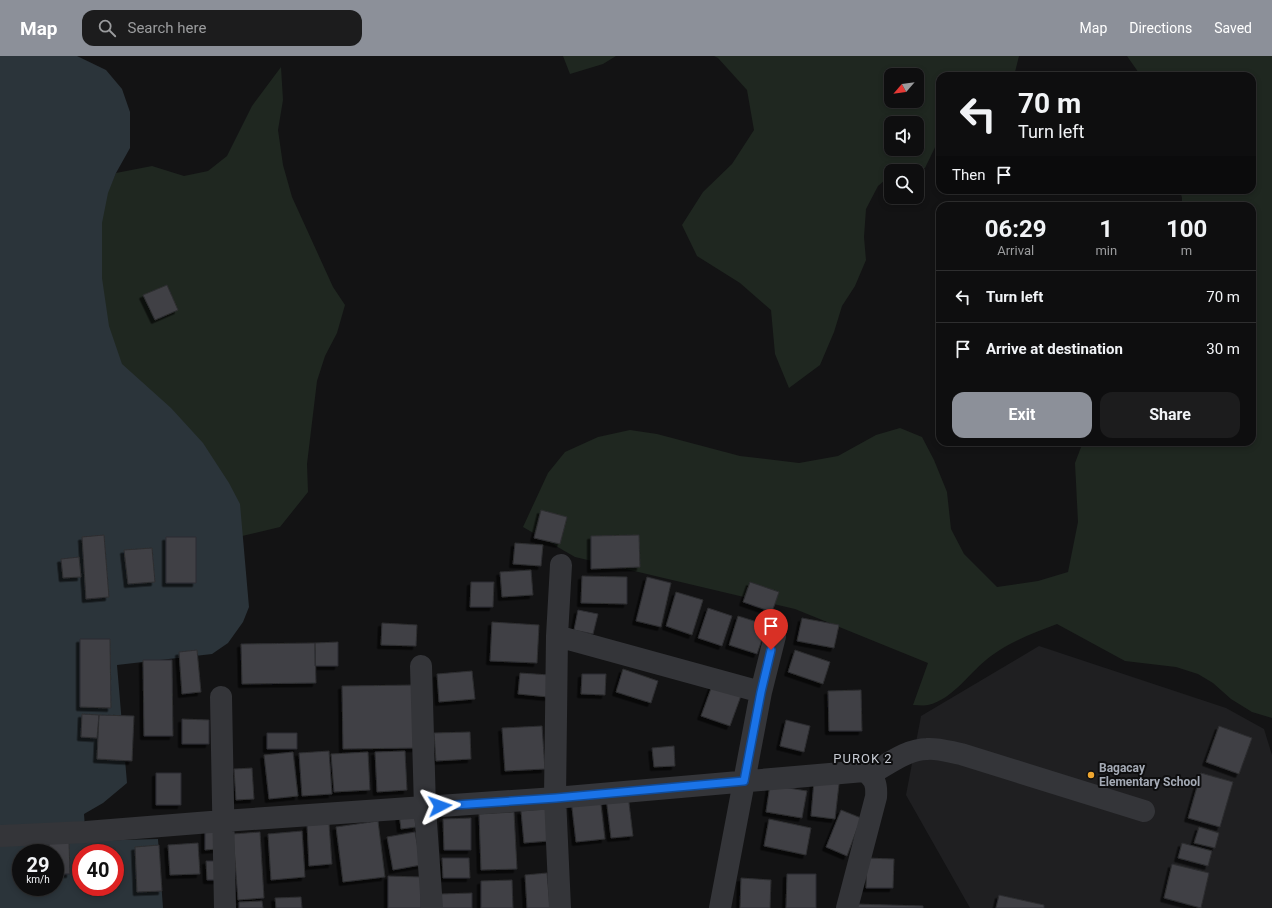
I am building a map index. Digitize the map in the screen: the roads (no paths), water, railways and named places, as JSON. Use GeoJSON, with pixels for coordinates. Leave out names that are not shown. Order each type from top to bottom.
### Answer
{"type":"FeatureCollection","features":[{"type":"Feature","properties":{"kind":"street"},"geometry":{"type":"LineString","coordinates":[[560,908],[556,798],[557,636],[561,564]]}},
{"type":"Feature","properties":{"kind":"street"},"geometry":{"type":"LineString","coordinates":[[557,636],[761,692]]}},
{"type":"Feature","properties":{"kind":"street"},"geometry":{"type":"LineString","coordinates":[[720,908],[761,692],[775,636]]}},
{"type":"Feature","properties":{"kind":"street"},"geometry":{"type":"LineString","coordinates":[[421,666],[425,808],[432,908]]}},
{"type":"Feature","properties":{"kind":"street"},"geometry":{"type":"LineString","coordinates":[[221,697],[225,908]]}},
{"type":"Feature","properties":{"kind":"street"},"geometry":{"type":"LineString","coordinates":[[870,774],[912,752],[927,749],[941,750],[961,754],[1144,811]]}},
{"type":"Feature","properties":{"kind":"street"},"geometry":{"type":"LineString","coordinates":[[0,836],[86,832],[556,798],[858,770],[870,774],[877,787],[876,797],[847,908]]}},
{"type":"Feature","properties":{"kind":"place","name":"Bagacay Elementary School"},"geometry":{"type":"Point","coordinates":[1091,775]}},
{"type":"Feature","properties":{"kind":"district","name":"PUROK 2"},"geometry":{"type":"Point","coordinates":[863,758]}}]}
